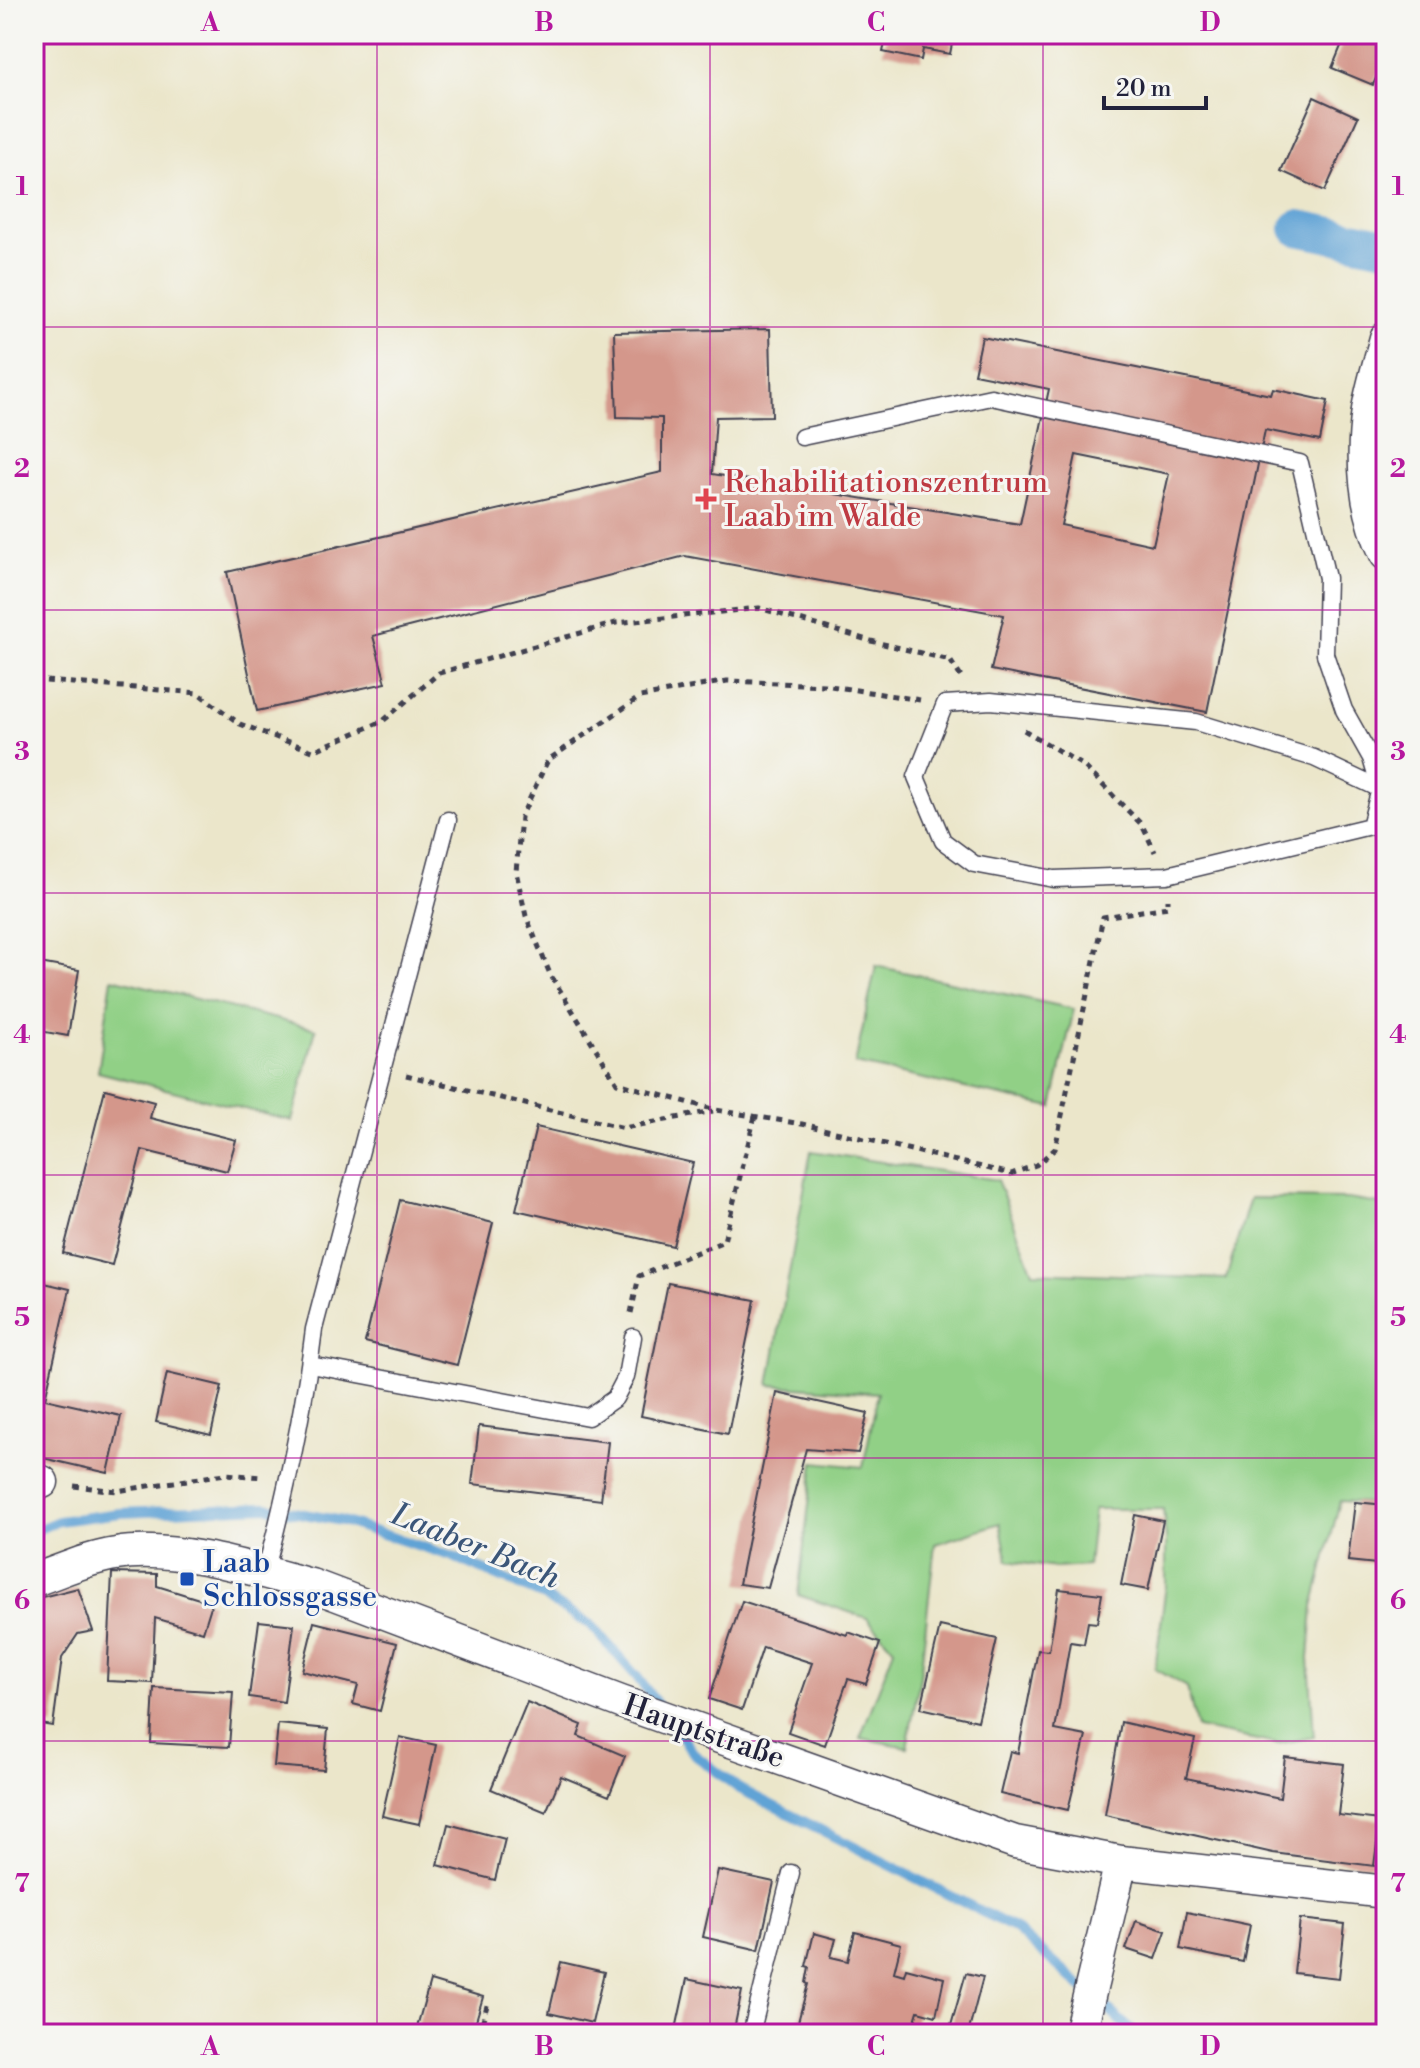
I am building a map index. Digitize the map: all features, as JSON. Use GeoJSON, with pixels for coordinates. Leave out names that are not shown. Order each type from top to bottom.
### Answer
{"type":"FeatureCollection","features":[{"type":"Feature","properties":{"kind":"street"},"geometry":{"type":"LineString","coordinates":[[1386,338],[1368,410],[1364,477],[1378,539],[1386,554]]}},
{"type":"Feature","properties":{"kind":"street","name":"Hauptstraße"},"geometry":{"type":"LineString","coordinates":[[34,1580],[96,1558],[141,1552],[191,1556],[265,1573],[314,1586],[621,1702],[1015,1842],[1121,1862],[1386,1892]]}},
{"type":"Feature","properties":{"kind":"street"},"geometry":{"type":"LineString","coordinates":[[1083,2022],[1121,1862]]}},
{"type":"Feature","properties":{"kind":"lane"},"geometry":{"type":"LineString","coordinates":[[802,437],[991,397],[1300,463],[1327,578],[1325,654],[1344,710],[1371,758],[1383,791],[1370,826],[1167,875],[1054,879],[974,864],[943,841],[916,777],[945,704],[984,701],[1196,722],[1314,758],[1383,791]]}},
{"type":"Feature","properties":{"kind":"lane"},"geometry":{"type":"LineString","coordinates":[[265,1573],[286,1489],[314,1329],[448,820]]}},
{"type":"Feature","properties":{"kind":"lane"},"geometry":{"type":"LineString","coordinates":[[310,1365],[588,1417],[615,1398],[626,1377],[633,1337]]}},
{"type":"Feature","properties":{"kind":"lane"},"geometry":{"type":"LineString","coordinates":[[751,2034],[791,1873]]}},
{"type":"Feature","properties":{"kind":"path"},"geometry":{"type":"LineString","coordinates":[[34,680],[198,693],[240,724],[313,751],[383,721],[439,673],[616,623],[759,608],[871,641],[950,660],[984,701],[1015,725],[1084,766],[1142,825],[1167,875],[1168,907],[1103,917],[1055,1149],[1036,1165],[1011,1174],[802,1124],[716,1110],[617,1083],[550,974],[526,916],[516,872],[521,817],[548,760],[640,697],[727,681],[824,685],[945,704]]}},
{"type":"Feature","properties":{"kind":"path"},"geometry":{"type":"LineString","coordinates":[[382,1069],[624,1128],[716,1110]]}},
{"type":"Feature","properties":{"kind":"path"},"geometry":{"type":"LineString","coordinates":[[633,1337],[628,1325],[639,1276],[724,1241],[755,1116]]}},
{"type":"Feature","properties":{"kind":"path"},"geometry":{"type":"LineString","coordinates":[[38,1481],[117,1491],[225,1474],[261,1476],[286,1489]]}},
{"type":"Feature","properties":{"kind":"path"},"geometry":{"type":"LineString","coordinates":[[479,2034],[488,2002]]}},
{"type":"Feature","properties":{"kind":"green space"},"geometry":{"type":"Polygon","coordinates":[[[876,966],[1074,1009],[1052,1107],[855,1064],[876,966]]]}},
{"type":"Feature","properties":{"kind":"green space"},"geometry":{"type":"Polygon","coordinates":[[[112,978],[316,1029],[292,1121],[98,1072],[112,978]]]}},
{"type":"Feature","properties":{"kind":"green space"},"geometry":{"type":"Polygon","coordinates":[[[811,1151],[997,1180],[1033,1272],[1226,1279],[1250,1198],[1348,1199],[1386,1205],[1386,1504],[1340,1501],[1313,1607],[1309,1658],[1314,1737],[1277,1744],[1197,1728],[1187,1687],[1155,1669],[1166,1585],[1163,1509],[1094,1509],[1088,1566],[1055,1568],[1008,1561],[1000,1523],[935,1544],[920,1677],[907,1747],[860,1738],[894,1649],[867,1618],[798,1595],[814,1462],[863,1467],[878,1393],[769,1385],[811,1151]]]}},
{"type":"Feature","properties":{"kind":"building"},"geometry":{"type":"Polygon","coordinates":[[[887,34],[954,34],[950,54],[923,49],[921,60],[883,52],[887,34]]]}},
{"type":"Feature","properties":{"kind":"building"},"geometry":{"type":"Polygon","coordinates":[[[1346,34],[1386,34],[1386,55],[1373,85],[1332,68],[1346,34]]]}},
{"type":"Feature","properties":{"kind":"building"},"geometry":{"type":"Polygon","coordinates":[[[1314,97],[1358,117],[1325,191],[1281,171],[1314,97]]]}},
{"type":"Feature","properties":{"kind":"building","name":"Rehabilitationszentrum Laab im Walde"},"geometry":{"type":"Polygon","coordinates":[[[770,329],[772,416],[716,417],[712,474],[1020,524],[1049,389],[974,374],[982,337],[1271,395],[1273,389],[1328,401],[1320,441],[1265,430],[1207,712],[991,670],[1004,615],[685,556],[373,636],[386,683],[257,711],[227,572],[662,472],[662,418],[617,417],[614,332],[770,329]],[[1076,455],[1061,525],[1153,545],[1169,474],[1076,455]]]}},
{"type":"Feature","properties":{"kind":"building"},"geometry":{"type":"Polygon","coordinates":[[[34,962],[79,970],[68,1036],[34,1030],[34,962]]]}},
{"type":"Feature","properties":{"kind":"building"},"geometry":{"type":"Polygon","coordinates":[[[105,1089],[154,1102],[150,1118],[236,1140],[227,1171],[142,1150],[112,1265],[63,1253],[105,1089]]]}},
{"type":"Feature","properties":{"kind":"building"},"geometry":{"type":"Polygon","coordinates":[[[536,1127],[693,1163],[673,1246],[516,1210],[536,1127]]]}},
{"type":"Feature","properties":{"kind":"building"},"geometry":{"type":"Polygon","coordinates":[[[400,1200],[493,1223],[457,1365],[365,1342],[400,1200]]]}},
{"type":"Feature","properties":{"kind":"building"},"geometry":{"type":"Polygon","coordinates":[[[40,1282],[70,1289],[45,1399],[121,1416],[108,1473],[34,1456],[34,1301],[40,1282]]]}},
{"type":"Feature","properties":{"kind":"building"},"geometry":{"type":"Polygon","coordinates":[[[668,1283],[755,1300],[728,1434],[641,1416],[668,1283]]]}},
{"type":"Feature","properties":{"kind":"building"},"geometry":{"type":"Polygon","coordinates":[[[167,1373],[222,1386],[211,1435],[156,1422],[167,1373]]]}},
{"type":"Feature","properties":{"kind":"building"},"geometry":{"type":"Polygon","coordinates":[[[777,1393],[868,1413],[858,1453],[806,1449],[768,1588],[739,1584],[777,1393]]]}},
{"type":"Feature","properties":{"kind":"building"},"geometry":{"type":"Polygon","coordinates":[[[479,1426],[608,1442],[601,1500],[472,1484],[479,1426]]]}},
{"type":"Feature","properties":{"kind":"building"},"geometry":{"type":"Polygon","coordinates":[[[1355,1502],[1386,1505],[1386,1565],[1348,1561],[1355,1502]]]}},
{"type":"Feature","properties":{"kind":"building"},"geometry":{"type":"Polygon","coordinates":[[[1135,1515],[1163,1521],[1148,1590],[1121,1585],[1135,1515]]]}},
{"type":"Feature","properties":{"kind":"building"},"geometry":{"type":"Polygon","coordinates":[[[112,1573],[157,1574],[157,1586],[212,1603],[203,1632],[155,1618],[152,1683],[107,1681],[112,1573]]]}},
{"type":"Feature","properties":{"kind":"building"},"geometry":{"type":"Polygon","coordinates":[[[78,1588],[93,1631],[78,1634],[62,1658],[53,1726],[34,1723],[34,1599],[78,1588]]]}},
{"type":"Feature","properties":{"kind":"building"},"geometry":{"type":"Polygon","coordinates":[[[1059,1589],[1102,1594],[1097,1623],[1088,1622],[1084,1644],[1070,1642],[1055,1730],[1086,1736],[1068,1810],[1000,1794],[1010,1751],[1018,1753],[1038,1650],[1049,1651],[1059,1589]]]}},
{"type":"Feature","properties":{"kind":"building"},"geometry":{"type":"Polygon","coordinates":[[[742,1601],[880,1643],[866,1684],[848,1679],[825,1745],[788,1732],[812,1663],[763,1647],[742,1710],[709,1699],[742,1601]]]}},
{"type":"Feature","properties":{"kind":"building"},"geometry":{"type":"Polygon","coordinates":[[[259,1621],[294,1625],[284,1702],[249,1697],[259,1621]]]}},
{"type":"Feature","properties":{"kind":"building"},"geometry":{"type":"Polygon","coordinates":[[[314,1622],[397,1643],[380,1711],[353,1704],[358,1685],[302,1671],[314,1622]]]}},
{"type":"Feature","properties":{"kind":"building"},"geometry":{"type":"Polygon","coordinates":[[[940,1626],[997,1639],[978,1721],[921,1708],[940,1626]]]}},
{"type":"Feature","properties":{"kind":"building"},"geometry":{"type":"Polygon","coordinates":[[[154,1688],[233,1692],[229,1747],[151,1743],[154,1688]]]}},
{"type":"Feature","properties":{"kind":"building"},"geometry":{"type":"Polygon","coordinates":[[[527,1702],[582,1725],[578,1736],[625,1756],[609,1796],[561,1776],[546,1812],[491,1789],[527,1702]]]}},
{"type":"Feature","properties":{"kind":"building"},"geometry":{"type":"Polygon","coordinates":[[[1121,1722],[1195,1739],[1186,1778],[1280,1798],[1285,1757],[1344,1764],[1338,1815],[1380,1820],[1374,1866],[1273,1853],[1105,1815],[1121,1722]]]}},
{"type":"Feature","properties":{"kind":"building"},"geometry":{"type":"Polygon","coordinates":[[[278,1724],[328,1729],[324,1770],[274,1766],[278,1724]]]}},
{"type":"Feature","properties":{"kind":"building"},"geometry":{"type":"Polygon","coordinates":[[[400,1737],[436,1745],[419,1824],[382,1816],[400,1737]]]}},
{"type":"Feature","properties":{"kind":"building"},"geometry":{"type":"Polygon","coordinates":[[[448,1824],[505,1839],[495,1880],[438,1865],[448,1824]]]}},
{"type":"Feature","properties":{"kind":"building"},"geometry":{"type":"Polygon","coordinates":[[[718,1870],[774,1882],[759,1950],[703,1937],[718,1870]]]}},
{"type":"Feature","properties":{"kind":"building"},"geometry":{"type":"Polygon","coordinates":[[[1187,1912],[1250,1925],[1243,1962],[1180,1949],[1187,1912]]]}},
{"type":"Feature","properties":{"kind":"building"},"geometry":{"type":"Polygon","coordinates":[[[1300,1919],[1345,1924],[1339,1978],[1294,1973],[1300,1919]]]}},
{"type":"Feature","properties":{"kind":"building"},"geometry":{"type":"Polygon","coordinates":[[[1136,1921],[1166,1931],[1156,1959],[1126,1949],[1136,1921]]]}},
{"type":"Feature","properties":{"kind":"building"},"geometry":{"type":"Polygon","coordinates":[[[855,1932],[901,1944],[894,1972],[904,1975],[906,1968],[944,1978],[936,2016],[918,2011],[911,2034],[841,2034],[798,2022],[808,1984],[809,1967],[806,1966],[814,1933],[836,1939],[831,1957],[848,1961],[855,1932]]]}},
{"type":"Feature","properties":{"kind":"building"},"geometry":{"type":"Polygon","coordinates":[[[561,1962],[604,1972],[592,2023],[549,2013],[561,1962]]]}},
{"type":"Feature","properties":{"kind":"building"},"geometry":{"type":"Polygon","coordinates":[[[966,1973],[983,1977],[968,2034],[950,2029],[966,1973]]]}},
{"type":"Feature","properties":{"kind":"building"},"geometry":{"type":"Polygon","coordinates":[[[687,1979],[742,1991],[733,2034],[675,2034],[687,1979]]]}},
{"type":"Feature","properties":{"kind":"building"},"geometry":{"type":"Polygon","coordinates":[[[430,1981],[483,1997],[472,2034],[415,2034],[430,1981]]]}},
{"type":"Feature","properties":{"kind":"waterway"},"geometry":{"type":"LineString","coordinates":[[1298,228],[1386,246]]}},
{"type":"Feature","properties":{"kind":"waterway","name":"Laaber Bach"},"geometry":{"type":"LineString","coordinates":[[34,1531],[58,1521],[120,1513],[266,1507],[342,1521],[451,1556],[537,1593],[591,1625],[657,1704]]}},
{"type":"Feature","properties":{"kind":"waterway","name":"Laaber Bach"},"geometry":{"type":"LineString","coordinates":[[679,1733],[695,1755],[738,1788],[1014,1928],[1136,2034]]}},
{"type":"Feature","properties":{"kind":"place","name":"Rehabilitationszentrum Laab im Walde"},"geometry":{"type":"Point","coordinates":[706,499]}},
{"type":"Feature","properties":{"kind":"place","name":"Laab Schlossgasse"},"geometry":{"type":"Point","coordinates":[187,1579]}}]}
